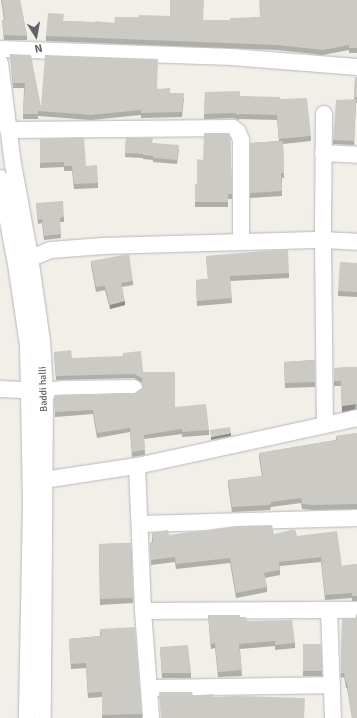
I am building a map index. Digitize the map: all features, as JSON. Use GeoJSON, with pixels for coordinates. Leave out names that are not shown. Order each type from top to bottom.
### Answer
{"type":"FeatureCollection","features":[{"type":"Feature","properties":{"kind":"street"},"geometry":{"type":"LineString","coordinates":[[0,49],[232,57],[357,67]]}},
{"type":"Feature","properties":{"kind":"street","name":"Baddi halli"},"geometry":{"type":"LineString","coordinates":[[0,63],[23,261],[42,341],[37,391],[44,480],[43,718]]}},
{"type":"Feature","properties":{"kind":"street"},"geometry":{"type":"LineString","coordinates":[[324,114],[323,240],[325,423]]}},
{"type":"Feature","properties":{"kind":"street"},"geometry":{"type":"LineString","coordinates":[[8,130],[233,128],[238,132],[241,140],[241,242]]}},
{"type":"Feature","properties":{"kind":"street"},"geometry":{"type":"LineString","coordinates":[[323,152],[357,154]]}},
{"type":"Feature","properties":{"kind":"street"},"geometry":{"type":"LineString","coordinates":[[0,178],[23,261],[51,250],[103,246],[323,240],[357,242]]}},
{"type":"Feature","properties":{"kind":"street"},"geometry":{"type":"LineString","coordinates":[[0,389],[37,391],[134,388]]}},
{"type":"Feature","properties":{"kind":"street"},"geometry":{"type":"LineString","coordinates":[[27,718],[31,502],[37,391]]}},
{"type":"Feature","properties":{"kind":"street"},"geometry":{"type":"LineString","coordinates":[[44,480],[137,466],[325,423],[357,418]]}},
{"type":"Feature","properties":{"kind":"street"},"geometry":{"type":"LineString","coordinates":[[137,466],[143,611],[151,718]]}},
{"type":"Feature","properties":{"kind":"street"},"geometry":{"type":"LineString","coordinates":[[140,524],[357,518]]}},
{"type":"Feature","properties":{"kind":"street"},"geometry":{"type":"LineString","coordinates":[[329,610],[333,718]]}},
{"type":"Feature","properties":{"kind":"street"},"geometry":{"type":"LineString","coordinates":[[143,611],[357,610]]}},
{"type":"Feature","properties":{"kind":"street"},"geometry":{"type":"LineString","coordinates":[[149,688],[332,684]]}},
{"type":"Feature","properties":{"kind":"building"},"geometry":{"type":"Polygon","coordinates":[[[2,0],[20,0],[27,36],[4,35],[2,20],[5,20],[2,0]]]}},
{"type":"Feature","properties":{"kind":"building"},"geometry":{"type":"Polygon","coordinates":[[[170,0],[204,0],[203,20],[230,20],[230,18],[260,17],[259,0],[357,0],[357,48],[349,48],[349,45],[323,50],[277,45],[46,36],[48,13],[64,14],[63,21],[95,21],[114,23],[115,17],[139,17],[139,15],[170,16],[170,0]]]}},
{"type":"Feature","properties":{"kind":"building"},"geometry":{"type":"Polygon","coordinates":[[[10,54],[31,55],[41,107],[45,55],[158,59],[157,89],[170,88],[170,93],[184,93],[182,112],[141,113],[141,110],[91,115],[38,111],[38,114],[23,114],[25,83],[13,83],[10,54]]]}},
{"type":"Feature","properties":{"kind":"building"},"geometry":{"type":"Polygon","coordinates":[[[355,77],[357,77],[357,98],[354,97],[355,77]]]}},
{"type":"Feature","properties":{"kind":"building"},"geometry":{"type":"Polygon","coordinates":[[[240,91],[240,96],[280,97],[280,99],[307,98],[311,136],[279,139],[277,115],[239,115],[233,113],[204,114],[205,92],[240,91]]]}},
{"type":"Feature","properties":{"kind":"building"},"geometry":{"type":"Polygon","coordinates":[[[356,99],[354,141],[333,140],[336,100],[356,99]]]}},
{"type":"Feature","properties":{"kind":"building"},"geometry":{"type":"Polygon","coordinates":[[[204,133],[230,133],[232,194],[228,194],[228,202],[195,202],[197,159],[203,160],[204,133]]]}},
{"type":"Feature","properties":{"kind":"building"},"geometry":{"type":"Polygon","coordinates":[[[84,137],[86,166],[97,165],[98,183],[74,184],[72,166],[64,166],[64,162],[40,163],[40,139],[84,137]]]}},
{"type":"Feature","properties":{"kind":"building"},"geometry":{"type":"Polygon","coordinates":[[[126,138],[153,138],[152,143],[179,145],[177,160],[153,158],[153,156],[143,154],[125,153],[126,138]]]}},
{"type":"Feature","properties":{"kind":"building"},"geometry":{"type":"Polygon","coordinates":[[[283,141],[284,173],[281,173],[282,191],[250,193],[250,143],[283,141]]]}},
{"type":"Feature","properties":{"kind":"building"},"geometry":{"type":"Polygon","coordinates":[[[63,201],[64,217],[60,218],[61,234],[44,236],[42,219],[38,220],[36,203],[63,201]]]}},
{"type":"Feature","properties":{"kind":"building"},"geometry":{"type":"Polygon","coordinates":[[[288,249],[289,273],[230,276],[232,298],[197,301],[196,280],[208,279],[206,256],[288,249]]]}},
{"type":"Feature","properties":{"kind":"building"},"geometry":{"type":"Polygon","coordinates":[[[129,254],[133,281],[121,283],[125,301],[110,305],[105,286],[96,287],[91,261],[129,254]]]}},
{"type":"Feature","properties":{"kind":"building"},"geometry":{"type":"Polygon","coordinates":[[[340,262],[357,263],[357,292],[338,291],[340,262]]]}},
{"type":"Feature","properties":{"kind":"building"},"geometry":{"type":"Polygon","coordinates":[[[71,350],[72,358],[123,356],[123,353],[141,351],[143,372],[175,372],[175,407],[206,404],[209,430],[182,432],[182,429],[144,435],[145,450],[132,452],[130,428],[97,433],[93,410],[55,412],[54,395],[135,393],[142,388],[142,378],[134,374],[56,376],[54,352],[71,350]]]}},
{"type":"Feature","properties":{"kind":"building"},"geometry":{"type":"Polygon","coordinates":[[[315,360],[315,382],[285,383],[284,362],[315,360]]]}},
{"type":"Feature","properties":{"kind":"building"},"geometry":{"type":"Polygon","coordinates":[[[357,367],[357,404],[342,406],[341,381],[334,381],[334,368],[357,367]]]}},
{"type":"Feature","properties":{"kind":"building"},"geometry":{"type":"Polygon","coordinates":[[[230,427],[231,433],[211,437],[210,430],[230,427]]]}},
{"type":"Feature","properties":{"kind":"building"},"geometry":{"type":"Polygon","coordinates":[[[357,433],[357,504],[302,504],[301,498],[271,502],[270,505],[232,507],[228,480],[263,476],[259,453],[337,440],[336,436],[357,433]]]}},
{"type":"Feature","properties":{"kind":"building"},"geometry":{"type":"Polygon","coordinates":[[[272,525],[274,534],[295,529],[297,536],[337,531],[342,566],[357,564],[357,596],[352,596],[352,593],[325,595],[321,557],[279,562],[280,570],[264,573],[267,587],[236,593],[230,558],[176,564],[175,557],[151,560],[150,542],[153,542],[152,532],[168,530],[169,535],[235,526],[272,525]]]}},
{"type":"Feature","properties":{"kind":"building"},"geometry":{"type":"Polygon","coordinates":[[[131,543],[133,598],[100,599],[99,544],[131,543]]]}},
{"type":"Feature","properties":{"kind":"building"},"geometry":{"type":"Polygon","coordinates":[[[208,615],[240,615],[240,617],[246,617],[247,621],[292,620],[295,643],[275,645],[275,641],[239,644],[242,670],[218,672],[215,643],[211,644],[208,615]]]}},
{"type":"Feature","properties":{"kind":"building"},"geometry":{"type":"Polygon","coordinates":[[[357,618],[357,718],[352,718],[347,683],[344,673],[341,673],[342,619],[357,618]]]}},
{"type":"Feature","properties":{"kind":"building"},"geometry":{"type":"Polygon","coordinates":[[[135,627],[142,714],[102,715],[102,692],[88,693],[86,663],[71,664],[69,639],[101,636],[100,629],[135,627]]]}},
{"type":"Feature","properties":{"kind":"building"},"geometry":{"type":"Polygon","coordinates":[[[303,644],[321,644],[322,671],[303,671],[303,644]]]}},
{"type":"Feature","properties":{"kind":"building"},"geometry":{"type":"Polygon","coordinates":[[[188,645],[191,673],[162,673],[160,647],[188,645]]]}},
{"type":"Feature","properties":{"kind":"building"},"geometry":{"type":"Polygon","coordinates":[[[159,692],[192,692],[193,696],[213,694],[213,697],[237,696],[305,698],[304,718],[161,718],[159,692]]]}}]}
